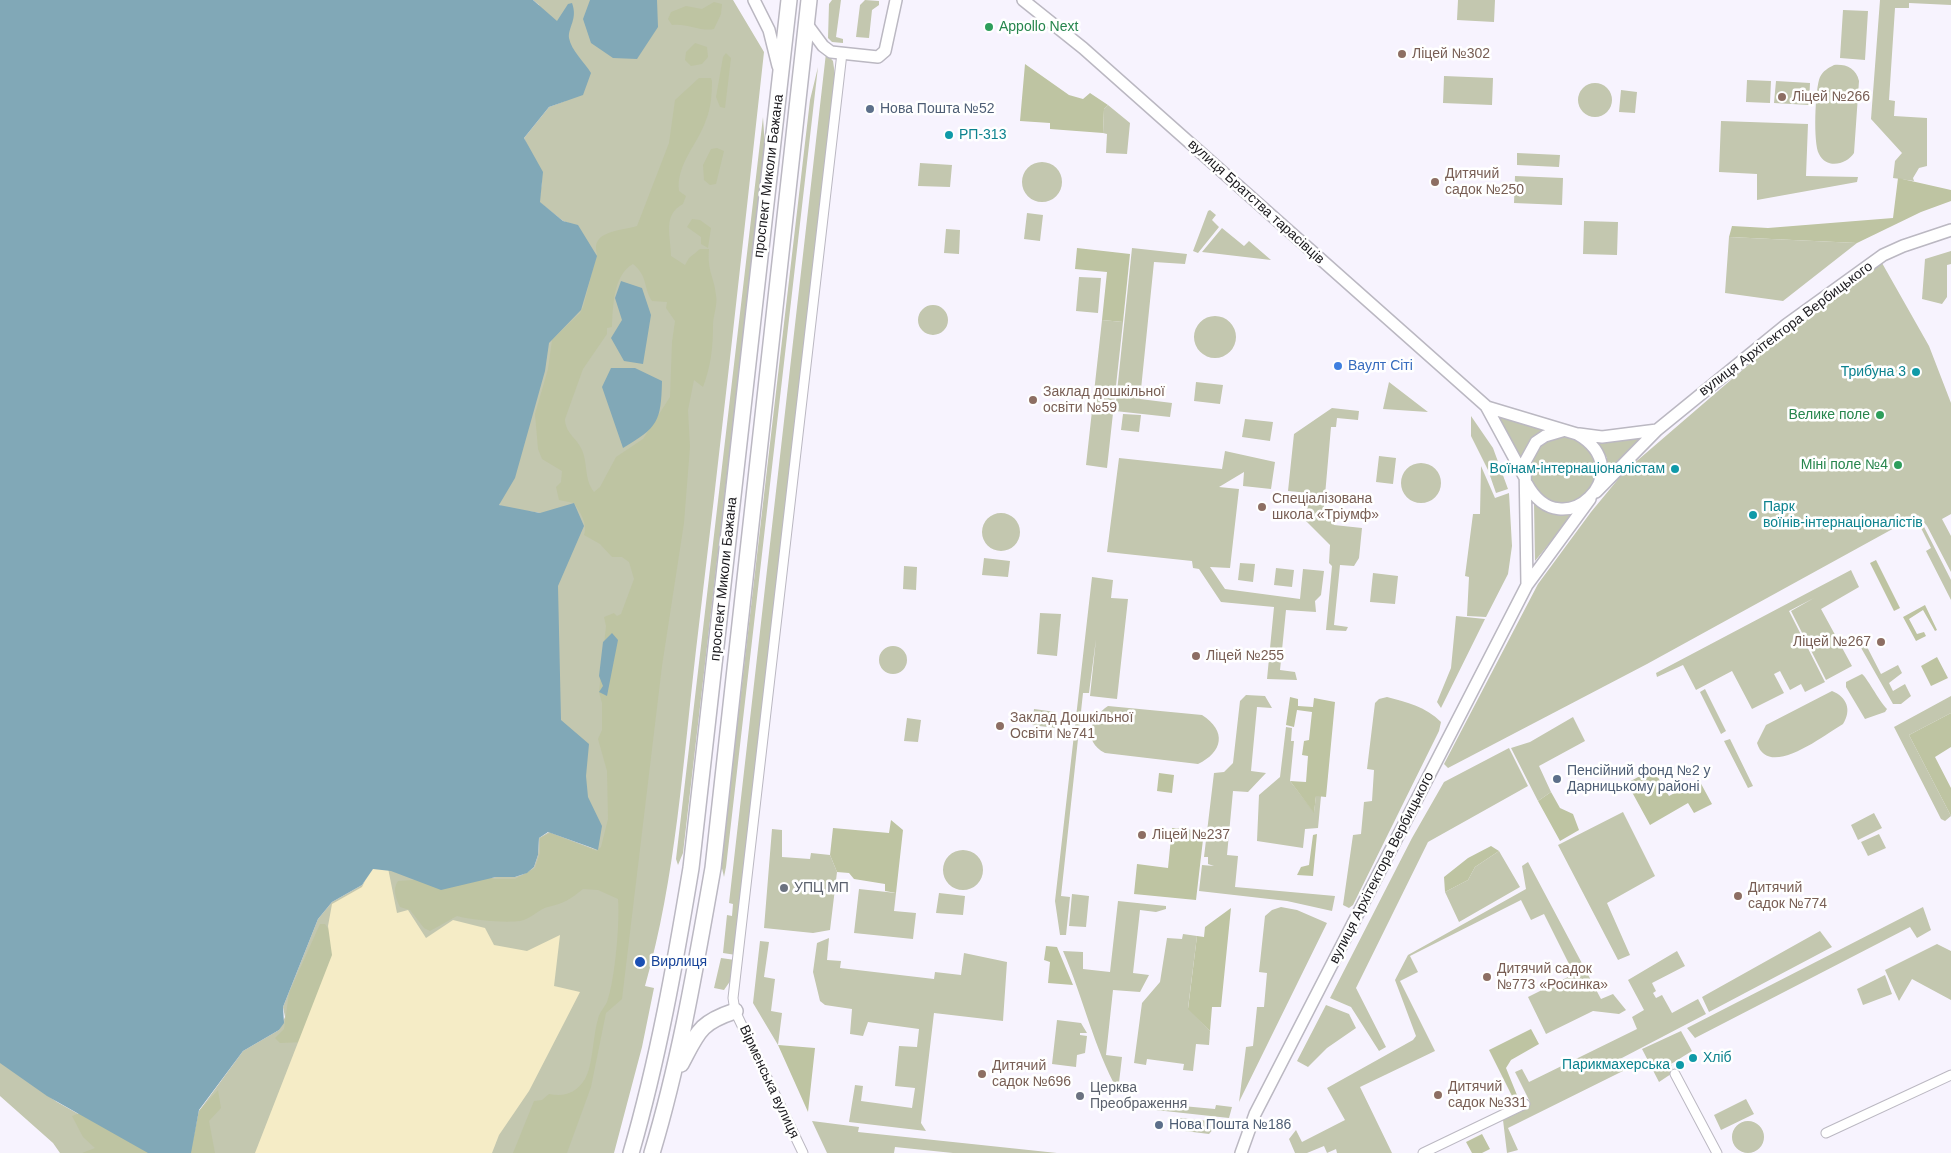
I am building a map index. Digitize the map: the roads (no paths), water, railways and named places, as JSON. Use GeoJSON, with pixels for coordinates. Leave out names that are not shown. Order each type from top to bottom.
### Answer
{"type":"FeatureCollection","features":[{"type":"Feature","properties":{"kind":"highway","name":"проспект Миколи Бажана"},"geometry":{"type":"LineString","coordinates":[[631,1153],[644,1110],[672,982],[691,868],[790,0]]}},
{"type":"Feature","properties":{"kind":"highway","name":"проспект Миколи Бажана"},"geometry":{"type":"LineString","coordinates":[[652,1153],[672,1081],[692,988],[713,868],[806,23],[810,2]]}},
{"type":"Feature","properties":{"kind":"highway"},"geometry":{"type":"LineString","coordinates":[[672,1081],[700,1029],[710,1020],[735,1011]]}},
{"type":"Feature","properties":{"kind":"street"},"geometry":{"type":"LineString","coordinates":[[754,0],[769,30],[780,81]]}},
{"type":"Feature","properties":{"kind":"street"},"geometry":{"type":"LineString","coordinates":[[806,23],[823,46],[831,52],[878,57],[885,51],[896,0]]}},
{"type":"Feature","properties":{"kind":"street","name":"вулиця Братства тарасівців"},"geometry":{"type":"LineString","coordinates":[[1025,0],[1487,407],[1525,480]]}},
{"type":"Feature","properties":{"kind":"street"},"geometry":{"type":"LineString","coordinates":[[735,1011],[733,998],[842,53]]}},
{"type":"Feature","properties":{"kind":"street","name":"вулиця Архітектора Вербицького"},"geometry":{"type":"LineString","coordinates":[[1241,1153],[1255,1114],[1527,585],[1593,495],[1657,430],[1786,325],[1883,255],[1903,246],[1951,230]]}},
{"type":"Feature","properties":{"kind":"street","name":"вулиця Братства тарасівців"},"geometry":{"type":"LineString","coordinates":[[1487,407],[1572,432]]}},
{"type":"Feature","properties":{"kind":"street","name":"вулиця Архітектора Вербицького"},"geometry":{"type":"LineString","coordinates":[[1527,585],[1525,462],[1536,442],[1545,436],[1572,432],[1602,437],[1657,430]]}},
{"type":"Feature","properties":{"kind":"street"},"geometry":{"type":"LineString","coordinates":[[1525,480],[1538,500],[1556,508],[1576,506],[1593,495],[1601,476],[1599,455],[1586,439],[1572,432]]}},
{"type":"Feature","properties":{"kind":"street","name":"Вірменська вулиця"},"geometry":{"type":"LineString","coordinates":[[735,1011],[803,1153]]}},
{"type":"Feature","properties":{"kind":"street"},"geometry":{"type":"LineString","coordinates":[[1675,1074],[1717,1153]]}},
{"type":"Feature","properties":{"kind":"street"},"geometry":{"type":"LineString","coordinates":[[1826,1132],[1951,1075]]}},
{"type":"Feature","properties":{"kind":"street"},"geometry":{"type":"LineString","coordinates":[[1423,1153],[1525,1104]]}},
{"type":"Feature","properties":{"kind":"water"},"geometry":{"type":"Polygon","coordinates":[[[0,0],[533,0],[557,21],[568,4],[572,3],[574,14],[569,34],[570,43],[591,73],[583,95],[549,107],[524,138],[543,172],[540,202],[563,221],[578,225],[597,256],[581,310],[549,343],[545,371],[515,478],[499,505],[540,513],[574,503],[584,526],[558,586],[561,720],[589,744],[586,776],[588,797],[602,826],[598,850],[548,832],[539,838],[538,855],[534,867],[527,873],[515,877],[496,877],[441,890],[391,871],[373,869],[362,885],[332,902],[318,919],[283,1007],[284,1023],[279,1030],[243,1051],[199,1110],[191,1153],[148,1153],[47,1096],[0,1063],[0,0]]]}},
{"type":"Feature","properties":{"kind":"water"},"geometry":{"type":"Polygon","coordinates":[[[590,0],[657,0],[658,27],[637,59],[613,58],[591,43],[583,19],[590,0]]]}},
{"type":"Feature","properties":{"kind":"water"},"geometry":{"type":"Polygon","coordinates":[[[621,281],[642,288],[651,315],[643,364],[624,361],[611,338],[622,320],[615,298],[621,281]]]}},
{"type":"Feature","properties":{"kind":"water"},"geometry":{"type":"Polygon","coordinates":[[[611,368],[635,368],[662,381],[660,406],[655,422],[644,434],[623,448],[602,387],[611,368]]]}},
{"type":"Feature","properties":{"kind":"water"},"geometry":{"type":"Polygon","coordinates":[[[612,633],[618,640],[607,696],[599,692],[603,686],[599,676],[603,642],[612,633]]]}},
{"type":"Feature","properties":{"kind":"place","name":"Appollo Next"},"geometry":{"type":"Point","coordinates":[989,27]}},
{"type":"Feature","properties":{"kind":"place","name":"Ліцей №302"},"geometry":{"type":"Point","coordinates":[1402,54]}},
{"type":"Feature","properties":{"kind":"place","name":"Ліцей №266"},"geometry":{"type":"Point","coordinates":[1782,97]}},
{"type":"Feature","properties":{"kind":"place","name":"Нова Пошта №52"},"geometry":{"type":"Point","coordinates":[870,109]}},
{"type":"Feature","properties":{"kind":"place","name":"РП-313"},"geometry":{"type":"Point","coordinates":[949,135]}},
{"type":"Feature","properties":{"kind":"place","name":"Дитячий садок №250"},"geometry":{"type":"Point","coordinates":[1435,182]}},
{"type":"Feature","properties":{"kind":"place","name":"Ваулт Сіті"},"geometry":{"type":"Point","coordinates":[1338,366]}},
{"type":"Feature","properties":{"kind":"place","name":"Трибуна 3"},"geometry":{"type":"Point","coordinates":[1916,372]}},
{"type":"Feature","properties":{"kind":"place","name":"Заклад дошкільної освіти №59"},"geometry":{"type":"Point","coordinates":[1033,400]}},
{"type":"Feature","properties":{"kind":"place","name":"Велике поле"},"geometry":{"type":"Point","coordinates":[1880,415]}},
{"type":"Feature","properties":{"kind":"place","name":"Міні поле №4"},"geometry":{"type":"Point","coordinates":[1898,465]}},
{"type":"Feature","properties":{"kind":"place","name":"Воїнам-інтернаціоналістам"},"geometry":{"type":"Point","coordinates":[1675,469]}},
{"type":"Feature","properties":{"kind":"place","name":"Спеціалізована школа «Тріумф»"},"geometry":{"type":"Point","coordinates":[1262,507]}},
{"type":"Feature","properties":{"kind":"place","name":"Парк воїнів-інтернаціоналістів"},"geometry":{"type":"Point","coordinates":[1753,515]}},
{"type":"Feature","properties":{"kind":"place","name":"Ліцей №267"},"geometry":{"type":"Point","coordinates":[1881,642]}},
{"type":"Feature","properties":{"kind":"place","name":"Ліцей №255"},"geometry":{"type":"Point","coordinates":[1196,656]}},
{"type":"Feature","properties":{"kind":"place","name":"Заклад Дошкільної Освіти №741"},"geometry":{"type":"Point","coordinates":[1000,726]}},
{"type":"Feature","properties":{"kind":"place","name":"Пенсійний фонд №2 у Дарницькому районі"},"geometry":{"type":"Point","coordinates":[1557,779]}},
{"type":"Feature","properties":{"kind":"place","name":"Ліцей №237"},"geometry":{"type":"Point","coordinates":[1142,835]}},
{"type":"Feature","properties":{"kind":"place","name":"УПЦ МП"},"geometry":{"type":"Point","coordinates":[784,888]}},
{"type":"Feature","properties":{"kind":"place","name":"Дитячий садок №774"},"geometry":{"type":"Point","coordinates":[1738,896]}},
{"type":"Feature","properties":{"kind":"place","name":"Вирлиця"},"geometry":{"type":"Point","coordinates":[640,962]}},
{"type":"Feature","properties":{"kind":"place","name":"Дитячий садок №773 «Росинка»"},"geometry":{"type":"Point","coordinates":[1487,977]}},
{"type":"Feature","properties":{"kind":"place","name":"Хліб"},"geometry":{"type":"Point","coordinates":[1693,1058]}},
{"type":"Feature","properties":{"kind":"place","name":"Парикмахерська"},"geometry":{"type":"Point","coordinates":[1680,1065]}},
{"type":"Feature","properties":{"kind":"place","name":"Дитячий садок №696"},"geometry":{"type":"Point","coordinates":[982,1074]}},
{"type":"Feature","properties":{"kind":"place","name":"Дитячий садок №331"},"geometry":{"type":"Point","coordinates":[1438,1095]}},
{"type":"Feature","properties":{"kind":"place","name":"Церква Преображення"},"geometry":{"type":"Point","coordinates":[1080,1096]}},
{"type":"Feature","properties":{"kind":"place","name":"Нова Пошта №186"},"geometry":{"type":"Point","coordinates":[1159,1125]}}]}
